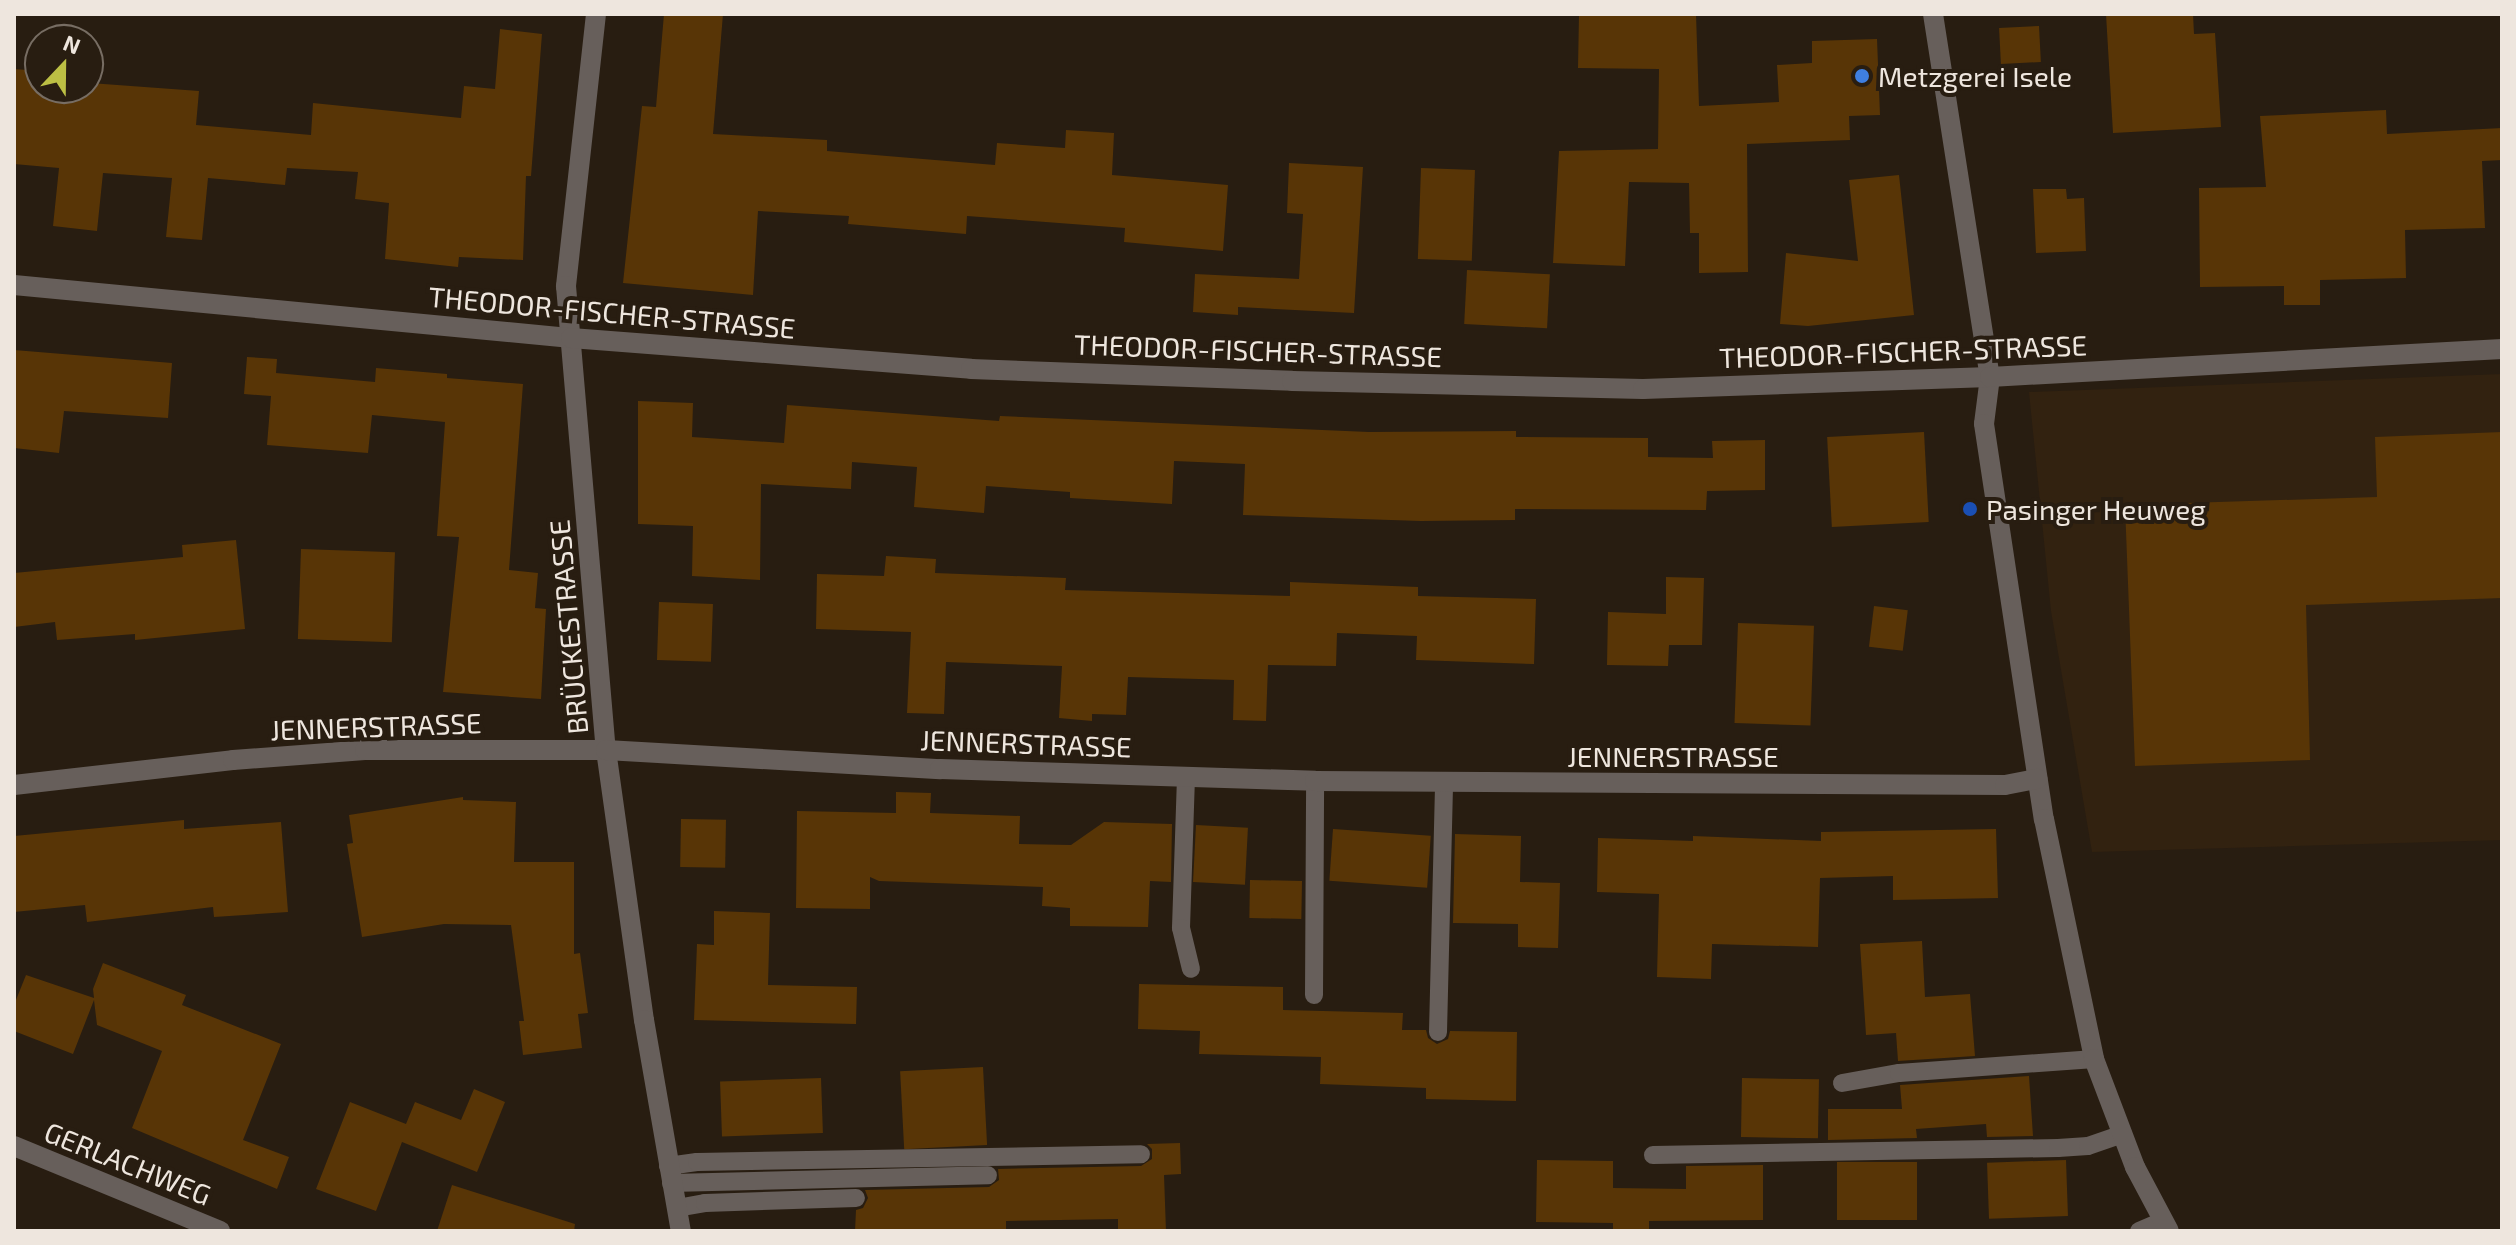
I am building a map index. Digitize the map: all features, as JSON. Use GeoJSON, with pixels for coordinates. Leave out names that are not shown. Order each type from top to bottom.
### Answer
{"type":"FeatureCollection","features":[{"type":"Feature","properties":{"kind":"street","name":"BRÜCKESTRASSE"},"geometry":{"type":"LineString","coordinates":[[596,14],[566,286],[606,750],[681,1231]]}},
{"type":"Feature","properties":{"kind":"street"},"geometry":{"type":"LineString","coordinates":[[1933,14],[1990,377],[1984,424],[2037,779],[2094,1059],[2122,1134],[2166,1226]]}},
{"type":"Feature","properties":{"kind":"street","name":"THEODOR-FISCHER-STRASSE"},"geometry":{"type":"LineString","coordinates":[[14,285],[571,338],[971,369],[1277,380],[1643,389],[1990,377],[2502,349]]}},
{"type":"Feature","properties":{"kind":"street","name":"JENNERSTRASSE"},"geometry":{"type":"LineString","coordinates":[[14,785],[233,760],[365,750],[606,750],[940,769],[1315,781],[2005,785],[2037,779]]}},
{"type":"Feature","properties":{"kind":"street","name":"GERLACHWEG"},"geometry":{"type":"LineString","coordinates":[[14,1146],[220,1231]]}},
{"type":"Feature","properties":{"kind":"lane"},"geometry":{"type":"LineString","coordinates":[[1186,777],[1181,928],[1191,969]]}},
{"type":"Feature","properties":{"kind":"lane"},"geometry":{"type":"LineString","coordinates":[[1314,995],[1315,781]]}},
{"type":"Feature","properties":{"kind":"lane"},"geometry":{"type":"LineString","coordinates":[[1438,1032],[1444,783]]}},
{"type":"Feature","properties":{"kind":"lane"},"geometry":{"type":"LineString","coordinates":[[1842,1083],[1899,1073],[2094,1059]]}},
{"type":"Feature","properties":{"kind":"lane"},"geometry":{"type":"LineString","coordinates":[[1653,1155],[2058,1148],[2088,1146],[2122,1134]]}},
{"type":"Feature","properties":{"kind":"lane"},"geometry":{"type":"LineString","coordinates":[[670,1174],[697,1162],[1141,1154]]}},
{"type":"Feature","properties":{"kind":"lane"},"geometry":{"type":"LineString","coordinates":[[670,1174],[988,1175]]}},
{"type":"Feature","properties":{"kind":"lane"},"geometry":{"type":"LineString","coordinates":[[677,1208],[705,1203],[856,1198]]}},
{"type":"Feature","properties":{"kind":"lane"},"geometry":{"type":"LineString","coordinates":[[2139,1231],[2166,1226]]}},
{"type":"Feature","properties":{"kind":"shaded area"},"geometry":{"type":"Polygon","coordinates":[[[2502,374],[2502,840],[2092,852],[2051,611],[2029,392],[2502,374]]]}},
{"type":"Feature","properties":{"kind":"building"},"geometry":{"type":"Polygon","coordinates":[[[664,14],[723,14],[713,134],[827,140],[827,151],[995,165],[997,143],[1065,148],[1066,130],[1114,133],[1112,175],[1228,185],[1223,251],[1124,242],[1125,228],[967,216],[966,234],[848,224],[849,216],[758,211],[753,295],[623,283],[642,106],[656,107],[664,14]]]}},
{"type":"Feature","properties":{"kind":"building"},"geometry":{"type":"Polygon","coordinates":[[[1579,14],[1696,14],[1699,106],[1779,102],[1777,65],[1812,63],[1812,41],[1877,39],[1880,115],[1849,116],[1850,140],[1747,144],[1748,272],[1699,273],[1699,233],[1690,233],[1689,183],[1629,182],[1625,266],[1553,263],[1559,151],[1658,149],[1659,69],[1578,68],[1579,14]]]}},
{"type":"Feature","properties":{"kind":"building"},"geometry":{"type":"Polygon","coordinates":[[[2106,14],[2193,14],[2194,34],[2215,33],[2221,127],[2113,133],[2106,14]]]}},
{"type":"Feature","properties":{"kind":"building"},"geometry":{"type":"Polygon","coordinates":[[[2039,26],[2041,62],[2001,64],[1999,28],[2039,26]]]}},
{"type":"Feature","properties":{"kind":"building"},"geometry":{"type":"Polygon","coordinates":[[[500,29],[542,34],[531,176],[526,176],[523,260],[459,257],[458,267],[385,259],[389,203],[355,199],[358,172],[287,168],[285,185],[208,178],[202,240],[166,237],[172,178],[103,173],[97,231],[53,226],[59,168],[14,164],[14,69],[24,70],[24,104],[104,104],[104,84],[199,91],[196,125],[311,135],[313,103],[461,118],[464,86],[495,89],[500,29]]]}},
{"type":"Feature","properties":{"kind":"building"},"geometry":{"type":"Polygon","coordinates":[[[2386,110],[2387,134],[2502,128],[2502,160],[2482,161],[2485,228],[2405,230],[2406,278],[2320,280],[2320,305],[2284,305],[2284,286],[2200,287],[2199,188],[2266,187],[2260,116],[2386,110]]]}},
{"type":"Feature","properties":{"kind":"building"},"geometry":{"type":"Polygon","coordinates":[[[1289,163],[1363,167],[1354,313],[1238,307],[1238,315],[1193,312],[1195,274],[1299,279],[1303,214],[1287,213],[1289,163]]]}},
{"type":"Feature","properties":{"kind":"building"},"geometry":{"type":"Polygon","coordinates":[[[1421,168],[1475,170],[1472,261],[1418,259],[1421,168]]]}},
{"type":"Feature","properties":{"kind":"building"},"geometry":{"type":"Polygon","coordinates":[[[1899,175],[1914,315],[1808,326],[1780,324],[1786,253],[1858,261],[1849,180],[1899,175]]]}},
{"type":"Feature","properties":{"kind":"building"},"geometry":{"type":"Polygon","coordinates":[[[2033,189],[2066,189],[2067,199],[2084,198],[2086,251],[2036,253],[2033,189]]]}},
{"type":"Feature","properties":{"kind":"building"},"geometry":{"type":"Polygon","coordinates":[[[1467,270],[1550,274],[1547,328],[1464,324],[1467,270]]]}},
{"type":"Feature","properties":{"kind":"building"},"geometry":{"type":"Polygon","coordinates":[[[14,350],[172,363],[168,418],[64,411],[59,453],[14,448],[14,350]]]}},
{"type":"Feature","properties":{"kind":"building"},"geometry":{"type":"Polygon","coordinates":[[[247,357],[277,359],[276,373],[375,382],[376,368],[523,384],[509,570],[538,573],[535,608],[546,609],[541,699],[443,692],[459,537],[437,536],[445,422],[372,415],[368,453],[267,445],[271,396],[244,394],[247,357]]]}},
{"type":"Feature","properties":{"kind":"building"},"geometry":{"type":"Polygon","coordinates":[[[638,401],[693,403],[692,437],[784,443],[787,405],[999,421],[1000,416],[1369,432],[1516,431],[1516,437],[1648,438],[1648,457],[1713,458],[1712,441],[1765,440],[1765,490],[1707,491],[1706,510],[1515,509],[1515,520],[1421,521],[1243,515],[1245,464],[1174,461],[1172,504],[1070,498],[1070,492],[986,486],[984,513],[914,507],[917,467],[852,462],[851,489],[761,484],[760,580],[692,576],[693,526],[638,524],[638,401]]]}},
{"type":"Feature","properties":{"kind":"building"},"geometry":{"type":"Polygon","coordinates":[[[1924,432],[1929,522],[1832,527],[1827,437],[1924,432]]]}},
{"type":"Feature","properties":{"kind":"building"},"geometry":{"type":"Polygon","coordinates":[[[2502,432],[2502,598],[2306,605],[2310,760],[2135,766],[2125,505],[2377,497],[2375,437],[2502,432]]]}},
{"type":"Feature","properties":{"kind":"building"},"geometry":{"type":"Polygon","coordinates":[[[236,540],[245,629],[135,640],[135,634],[57,640],[55,622],[14,627],[14,573],[183,557],[182,545],[236,540]]]}},
{"type":"Feature","properties":{"kind":"building"},"geometry":{"type":"Polygon","coordinates":[[[301,549],[395,552],[392,642],[298,639],[301,549]]]}},
{"type":"Feature","properties":{"kind":"building"},"geometry":{"type":"Polygon","coordinates":[[[886,556],[936,559],[935,573],[1066,578],[1065,590],[1290,596],[1290,582],[1418,587],[1418,596],[1536,599],[1534,664],[1416,660],[1417,636],[1337,633],[1336,666],[1268,665],[1266,721],[1233,720],[1234,680],[1128,677],[1126,715],[1092,714],[1092,721],[1059,718],[1062,666],[946,662],[944,714],[907,713],[911,632],[816,629],[817,574],[884,576],[886,556]]]}},
{"type":"Feature","properties":{"kind":"building"},"geometry":{"type":"Polygon","coordinates":[[[1666,577],[1704,578],[1702,645],[1669,645],[1668,666],[1607,665],[1608,612],[1666,614],[1666,577]]]}},
{"type":"Feature","properties":{"kind":"building"},"geometry":{"type":"Polygon","coordinates":[[[659,602],[713,604],[711,662],[657,660],[659,602]]]}},
{"type":"Feature","properties":{"kind":"building"},"geometry":{"type":"Polygon","coordinates":[[[1874,606],[1908,610],[1903,651],[1869,647],[1874,606]]]}},
{"type":"Feature","properties":{"kind":"building"},"geometry":{"type":"Polygon","coordinates":[[[1738,623],[1814,626],[1810,726],[1735,723],[1738,623]]]}},
{"type":"Feature","properties":{"kind":"building"},"geometry":{"type":"Polygon","coordinates":[[[896,792],[931,793],[930,813],[1020,816],[1019,844],[1071,845],[1104,822],[1172,824],[1171,882],[1150,881],[1148,927],[1070,926],[1070,908],[1042,906],[1043,887],[879,881],[870,877],[870,909],[796,908],[797,811],[896,813],[896,792]]]}},
{"type":"Feature","properties":{"kind":"building"},"geometry":{"type":"Polygon","coordinates":[[[463,797],[463,800],[516,802],[514,862],[574,862],[574,954],[580,953],[588,1013],[578,1014],[582,1048],[523,1055],[519,1021],[524,1021],[511,925],[444,924],[362,937],[347,844],[353,843],[349,815],[463,797]]]}},
{"type":"Feature","properties":{"kind":"building"},"geometry":{"type":"Polygon","coordinates":[[[681,819],[726,820],[725,868],[680,867],[681,819]]]}},
{"type":"Feature","properties":{"kind":"building"},"geometry":{"type":"Polygon","coordinates":[[[184,820],[184,829],[281,822],[288,912],[214,917],[213,907],[87,922],[85,905],[14,912],[14,836],[184,820]]]}},
{"type":"Feature","properties":{"kind":"building"},"geometry":{"type":"Polygon","coordinates":[[[1196,825],[1248,828],[1245,885],[1193,882],[1196,825]]]}},
{"type":"Feature","properties":{"kind":"building"},"geometry":{"type":"Polygon","coordinates":[[[1333,829],[1431,836],[1427,888],[1329,881],[1333,829]]]}},
{"type":"Feature","properties":{"kind":"building"},"geometry":{"type":"Polygon","coordinates":[[[1996,829],[1998,898],[1893,900],[1893,876],[1820,878],[1818,947],[1712,944],[1711,979],[1657,977],[1659,894],[1597,892],[1598,838],[1693,841],[1693,836],[1821,841],[1821,832],[1996,829]]]}},
{"type":"Feature","properties":{"kind":"building"},"geometry":{"type":"Polygon","coordinates":[[[1455,834],[1521,836],[1520,882],[1560,883],[1558,948],[1518,947],[1518,924],[1453,923],[1455,834]]]}},
{"type":"Feature","properties":{"kind":"building"},"geometry":{"type":"Polygon","coordinates":[[[1250,880],[1302,881],[1301,919],[1249,918],[1250,880]]]}},
{"type":"Feature","properties":{"kind":"building"},"geometry":{"type":"Polygon","coordinates":[[[714,911],[770,913],[768,985],[857,987],[856,1024],[694,1020],[697,944],[714,945],[714,911]]]}},
{"type":"Feature","properties":{"kind":"building"},"geometry":{"type":"Polygon","coordinates":[[[1922,941],[1925,997],[1970,994],[1975,1056],[1898,1061],[1896,1033],[1866,1035],[1860,944],[1922,941]]]}},
{"type":"Feature","properties":{"kind":"building"},"geometry":{"type":"Polygon","coordinates":[[[103,963],[186,995],[182,1005],[281,1044],[243,1140],[289,1157],[277,1189],[132,1128],[162,1051],[97,1025],[94,1000],[73,1054],[14,1031],[14,1005],[26,975],[94,998],[93,989],[103,963]]]}},
{"type":"Feature","properties":{"kind":"building"},"geometry":{"type":"Polygon","coordinates":[[[1139,984],[1283,987],[1283,1010],[1403,1013],[1402,1030],[1426,1030],[1428,1038],[1437,1044],[1448,1039],[1450,1031],[1517,1032],[1516,1101],[1426,1099],[1426,1088],[1320,1084],[1321,1057],[1199,1054],[1200,1031],[1138,1029],[1139,984]]]}},
{"type":"Feature","properties":{"kind":"building"},"geometry":{"type":"Polygon","coordinates":[[[983,1067],[987,1145],[904,1149],[900,1071],[983,1067]]]}},
{"type":"Feature","properties":{"kind":"building"},"geometry":{"type":"Polygon","coordinates":[[[2029,1076],[2033,1136],[1987,1137],[1986,1124],[1916,1129],[1917,1138],[1828,1140],[1828,1109],[1902,1109],[1900,1085],[2029,1076]]]}},
{"type":"Feature","properties":{"kind":"building"},"geometry":{"type":"Polygon","coordinates":[[[821,1078],[823,1133],[722,1136],[720,1082],[821,1078]]]}},
{"type":"Feature","properties":{"kind":"building"},"geometry":{"type":"Polygon","coordinates":[[[1742,1078],[1819,1079],[1818,1138],[1741,1137],[1742,1078]]]}},
{"type":"Feature","properties":{"kind":"building"},"geometry":{"type":"Polygon","coordinates":[[[474,1089],[505,1102],[477,1172],[402,1142],[376,1211],[316,1189],[350,1102],[406,1124],[415,1102],[461,1120],[474,1089]]]}},
{"type":"Feature","properties":{"kind":"building"},"geometry":{"type":"Polygon","coordinates":[[[1180,1143],[1181,1174],[1164,1175],[1166,1231],[1118,1231],[1118,1219],[1006,1221],[1006,1231],[855,1231],[856,1210],[863,1208],[868,1198],[865,1190],[989,1187],[999,1180],[998,1169],[1141,1166],[1152,1159],[1152,1149],[1147,1144],[1180,1143]]]}},
{"type":"Feature","properties":{"kind":"building"},"geometry":{"type":"Polygon","coordinates":[[[1537,1160],[1613,1161],[1613,1188],[1686,1189],[1686,1166],[1763,1165],[1763,1220],[1649,1221],[1649,1231],[1613,1231],[1613,1223],[1536,1222],[1537,1160]]]}},
{"type":"Feature","properties":{"kind":"building"},"geometry":{"type":"Polygon","coordinates":[[[2066,1160],[2068,1216],[1989,1219],[1987,1163],[2066,1160]]]}},
{"type":"Feature","properties":{"kind":"building"},"geometry":{"type":"Polygon","coordinates":[[[1837,1162],[1917,1162],[1917,1220],[1837,1220],[1837,1162]]]}},
{"type":"Feature","properties":{"kind":"building"},"geometry":{"type":"Polygon","coordinates":[[[452,1185],[575,1224],[574,1231],[437,1231],[452,1185]]]}},
{"type":"Feature","properties":{"kind":"place","name":"Metzgerei Isele"},"geometry":{"type":"Point","coordinates":[1862,76]}},
{"type":"Feature","properties":{"kind":"place","name":"Pasinger Heuweg"},"geometry":{"type":"Point","coordinates":[1970,509]}}]}
